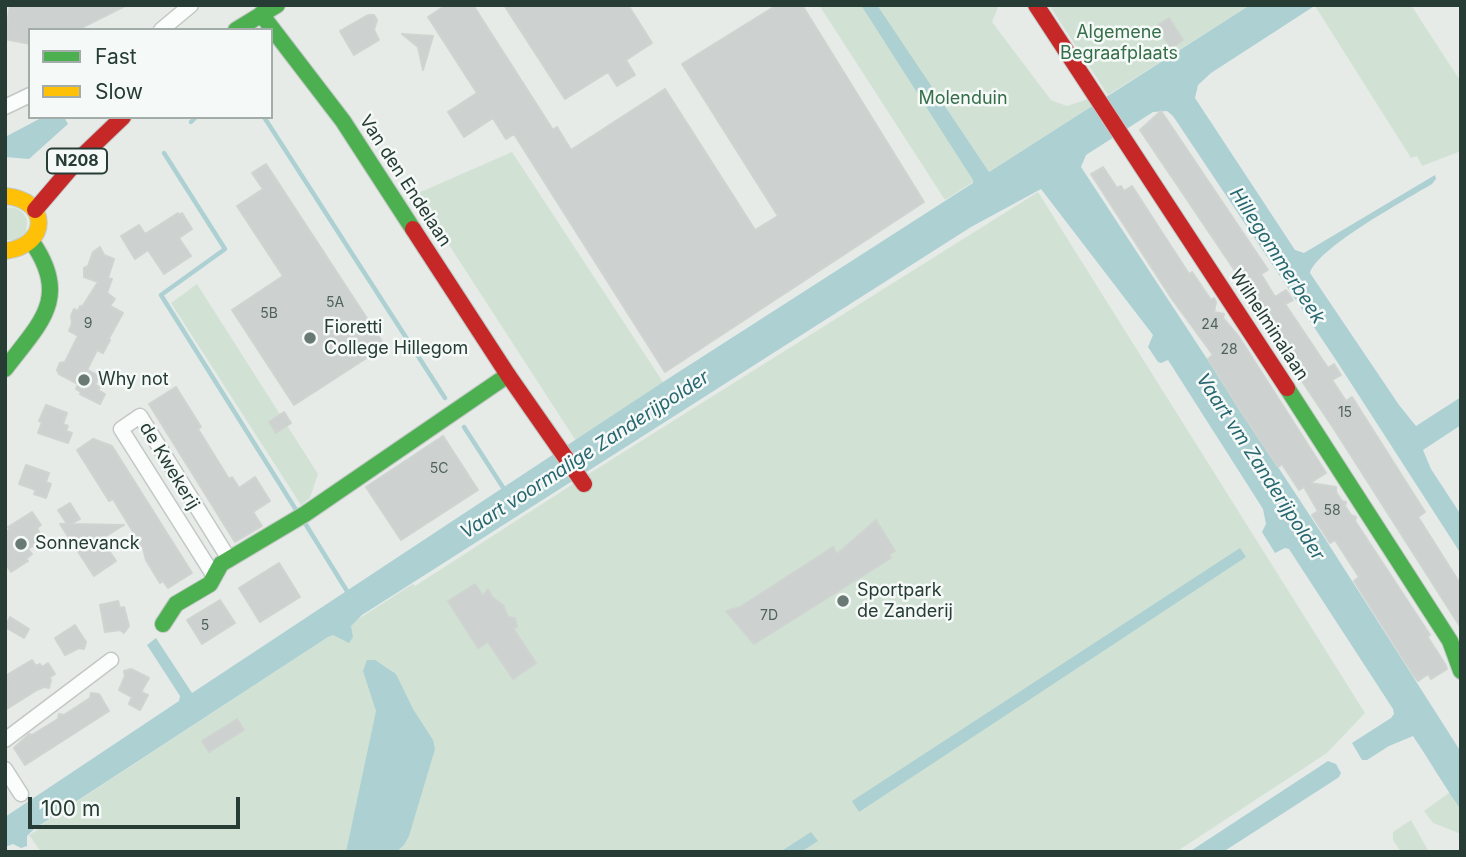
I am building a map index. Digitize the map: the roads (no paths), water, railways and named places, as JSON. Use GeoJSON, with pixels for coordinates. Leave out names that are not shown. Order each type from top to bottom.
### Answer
{"type":"FeatureCollection","features":[{"type":"Feature","properties":{"kind":"main road"},"geometry":{"type":"LineString","coordinates":[[226,28],[260,9],[277,5]]}},
{"type":"Feature","properties":{"kind":"main road","name":"Wilhelminalaan"},"geometry":{"type":"LineString","coordinates":[[1036,5],[1098,96],[1450,641],[1461,671]]}},
{"type":"Feature","properties":{"kind":"main road"},"geometry":{"type":"LineString","coordinates":[[238,28],[260,9]]}},
{"type":"Feature","properties":{"kind":"main road","name":"Van den Endelaan"},"geometry":{"type":"LineString","coordinates":[[260,9],[343,121],[508,375],[584,484]]}},
{"type":"Feature","properties":{"kind":"main road","name":"N208"},"geometry":{"type":"LineString","coordinates":[[30,204],[43,178],[108,119]]}},
{"type":"Feature","properties":{"kind":"main road","name":"N208"},"geometry":{"type":"LineString","coordinates":[[30,204],[121,119]]}},
{"type":"Feature","properties":{"kind":"main road"},"geometry":{"type":"LineString","coordinates":[[5,196],[16,196],[30,204],[38,229],[32,242],[22,250],[5,251]]}},
{"type":"Feature","properties":{"kind":"main road"},"geometry":{"type":"LineString","coordinates":[[5,369],[33,331],[51,298],[50,267],[32,242]]}},
{"type":"Feature","properties":{"kind":"main road"},"geometry":{"type":"LineString","coordinates":[[163,624],[176,604],[210,584],[220,564],[305,514],[508,375]]}},
{"type":"Feature","properties":{"kind":"street"},"geometry":{"type":"LineString","coordinates":[[163,28],[191,5]]}},
{"type":"Feature","properties":{"kind":"street"},"geometry":{"type":"LineString","coordinates":[[5,107],[28,96]]}},
{"type":"Feature","properties":{"kind":"street","name":"de Kwekerij"},"geometry":{"type":"LineString","coordinates":[[214,576],[121,429],[140,416],[229,559]]}},
{"type":"Feature","properties":{"kind":"street"},"geometry":{"type":"LineString","coordinates":[[5,740],[111,660]]}},
{"type":"Feature","properties":{"kind":"street"},"geometry":{"type":"LineString","coordinates":[[5,769],[21,794]]}},
{"type":"Feature","properties":{"kind":"water"},"geometry":{"type":"Polygon","coordinates":[[[861,5],[877,5],[989,172],[1250,5],[1316,5],[1211,73],[1198,85],[1195,98],[1295,250],[1304,253],[1435,175],[1436,179],[1432,184],[1364,225],[1328,251],[1310,273],[1416,426],[1461,397],[1461,425],[1423,450],[1431,469],[1461,515],[1461,554],[1336,360],[1173,116],[1167,111],[1153,112],[1086,155],[1081,167],[1324,537],[1461,752],[1461,810],[1413,736],[1389,746],[1367,760],[1362,760],[1352,743],[1391,718],[1393,709],[1289,549],[1275,553],[1262,532],[1266,524],[1263,509],[1168,360],[1158,362],[1148,347],[1153,335],[1041,189],[971,227],[362,615],[351,626],[353,637],[349,643],[333,635],[328,637],[34,829],[27,836],[27,846],[21,848],[13,844],[5,847],[5,817],[179,701],[180,696],[147,645],[156,638],[192,693],[663,382],[973,183],[861,5]]]}},
{"type":"Feature","properties":{"kind":"water"},"geometry":{"type":"Polygon","coordinates":[[[39,119],[65,119],[68,124],[29,159],[5,157],[5,137],[39,119]]]}},
{"type":"Feature","properties":{"kind":"water"},"geometry":{"type":"Polygon","coordinates":[[[1240,548],[1246,557],[859,812],[852,801],[1240,548]]]}},
{"type":"Feature","properties":{"kind":"water"},"geometry":{"type":"Polygon","coordinates":[[[367,660],[375,660],[396,674],[413,709],[433,740],[435,749],[409,836],[396,852],[346,852],[376,711],[363,671],[367,660]]]}},
{"type":"Feature","properties":{"kind":"water"},"geometry":{"type":"Polygon","coordinates":[[[1328,761],[1336,764],[1341,773],[1330,783],[1223,852],[1189,852],[1328,761]]]}},
{"type":"Feature","properties":{"kind":"water"},"geometry":{"type":"Polygon","coordinates":[[[811,832],[818,841],[801,852],[780,852],[811,832]]]}},
{"type":"Feature","properties":{"kind":"waterway"},"geometry":{"type":"LineString","coordinates":[[191,122],[194,119]]}},
{"type":"Feature","properties":{"kind":"waterway"},"geometry":{"type":"LineString","coordinates":[[265,119],[445,398]]}},
{"type":"Feature","properties":{"kind":"waterway"},"geometry":{"type":"LineString","coordinates":[[164,153],[225,249],[161,295],[298,513]]}},
{"type":"Feature","properties":{"kind":"waterway","name":"Vaart voormalige Zanderijpolder"},"geometry":{"type":"LineString","coordinates":[[464,427],[504,489]]}},
{"type":"Feature","properties":{"kind":"waterway"},"geometry":{"type":"LineString","coordinates":[[303,520],[347,591]]}},
{"type":"Feature","properties":{"kind":"place","name":"Fioretti College Hillegom"},"geometry":{"type":"Point","coordinates":[310,338]}},
{"type":"Feature","properties":{"kind":"place","name":"Why not"},"geometry":{"type":"Point","coordinates":[84,380]}},
{"type":"Feature","properties":{"kind":"place","name":"Sonnevanck"},"geometry":{"type":"Point","coordinates":[21,544]}},
{"type":"Feature","properties":{"kind":"place","name":"Sportpark de Zanderij"},"geometry":{"type":"Point","coordinates":[843,601]}},
{"type":"Feature","properties":{"kind":"park label","name":"Algemene Begraafplaats"},"geometry":{"type":"Point","coordinates":[1119,43]}},
{"type":"Feature","properties":{"kind":"park label","name":"Molenduin"},"geometry":{"type":"Point","coordinates":[963,99]}},
{"type":"Feature","properties":{"kind":"water label","name":"Hillegommerbeek"},"geometry":{"type":"Point","coordinates":[1277,256]}},
{"type":"Feature","properties":{"kind":"water label","name":"Vaart vm Zanderijpolder"},"geometry":{"type":"Point","coordinates":[1260,467]}}]}
